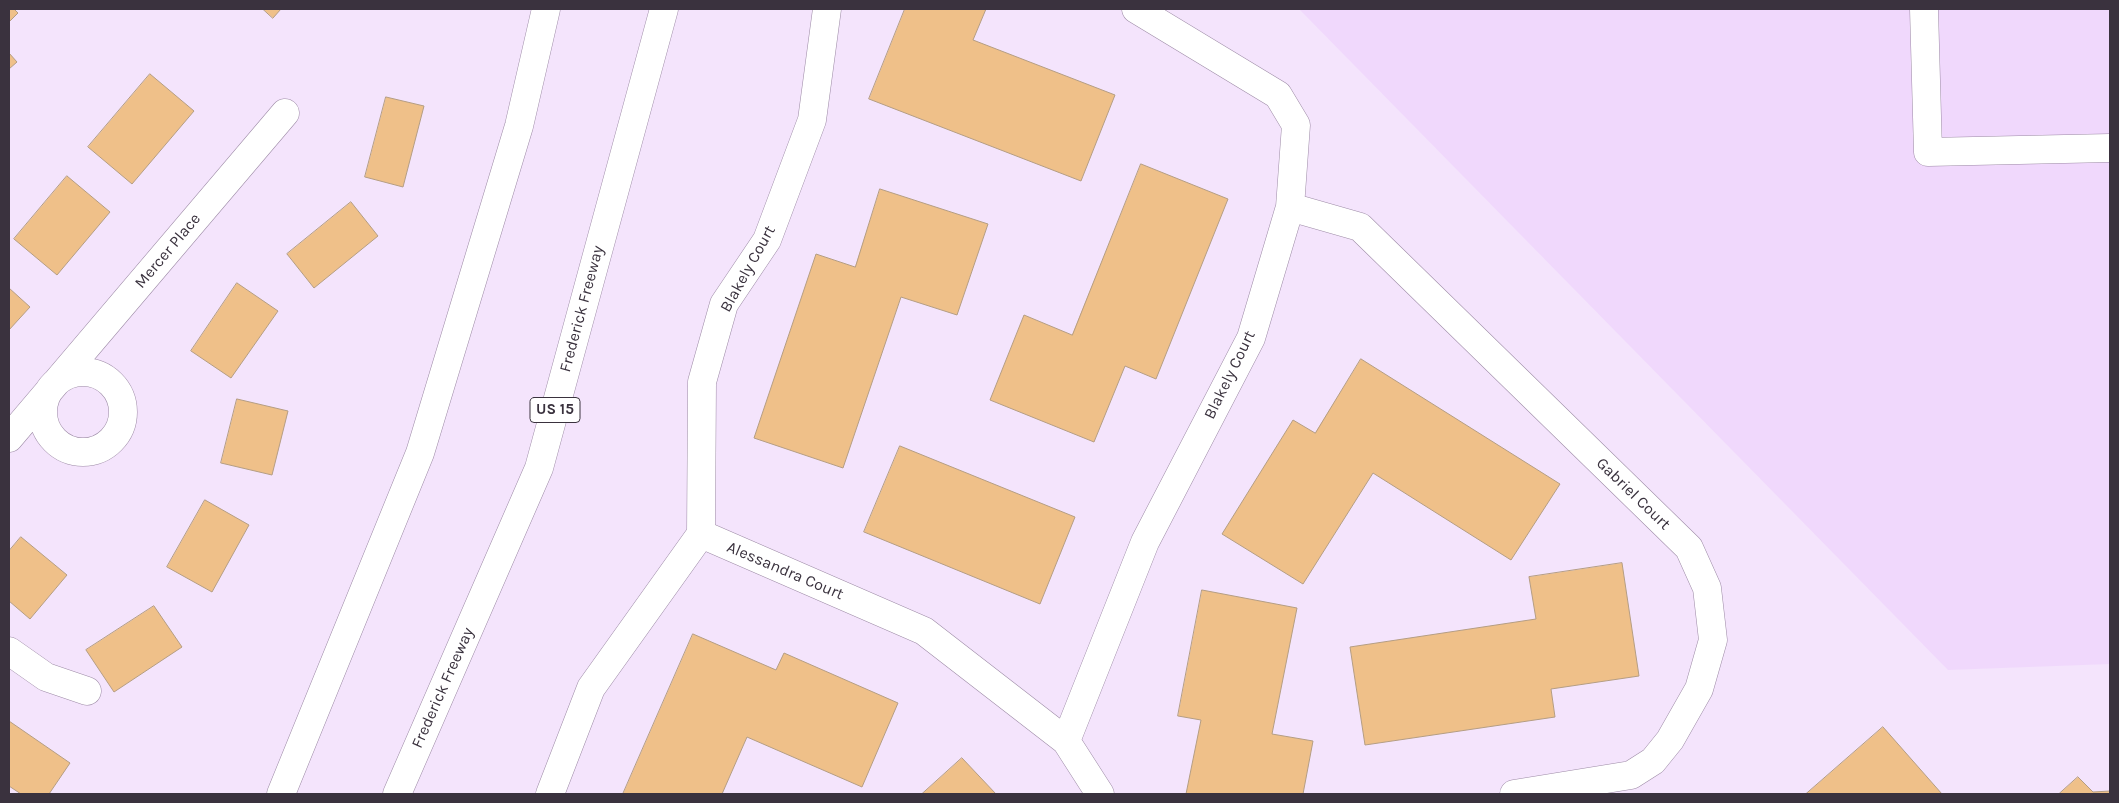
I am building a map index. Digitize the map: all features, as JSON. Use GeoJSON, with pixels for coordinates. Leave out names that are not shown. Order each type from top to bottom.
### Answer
{"type":"FeatureCollection","features":[{"type":"Feature","properties":{"kind":"main road"},"geometry":{"type":"LineString","coordinates":[[281,794],[420,453],[519,126],[546,9]]}},
{"type":"Feature","properties":{"kind":"main road","name":"Frederick Freeway"},"geometry":{"type":"LineString","coordinates":[[397,794],[539,468],[664,9]]}},
{"type":"Feature","properties":{"kind":"main road","name":"Blakely Court"},"geometry":{"type":"LineString","coordinates":[[701,534],[702,382],[724,304],[768,240],[812,120],[827,9]]}},
{"type":"Feature","properties":{"kind":"main road","name":"Blakely Court"},"geometry":{"type":"LineString","coordinates":[[1066,741],[1145,542],[1250,338],[1290,206],[1296,125],[1278,95],[1136,9]]}},
{"type":"Feature","properties":{"kind":"main road"},"geometry":{"type":"LineString","coordinates":[[1924,9],[1928,152],[2110,148]]}},
{"type":"Feature","properties":{"kind":"main road","name":"Mercer Place"},"geometry":{"type":"LineString","coordinates":[[9,438],[286,112]]}},
{"type":"Feature","properties":{"kind":"main road","name":"Gabriel Court"},"geometry":{"type":"LineString","coordinates":[[1290,206],[1360,227],[1689,548],[1707,588],[1713,640],[1699,689],[1670,740],[1653,760],[1637,785],[1514,794]]}},
{"type":"Feature","properties":{"kind":"main road"},"geometry":{"type":"LineString","coordinates":[[550,794],[591,688],[701,534]]}},
{"type":"Feature","properties":{"kind":"main road","name":"Alessandra Court"},"geometry":{"type":"LineString","coordinates":[[701,534],[924,631],[1066,741],[1100,794]]}},
{"type":"Feature","properties":{"kind":"main road"},"geometry":{"type":"LineString","coordinates":[[9,651],[46,677],[87,691]]}},
{"type":"Feature","properties":{"kind":"shaded area"},"geometry":{"type":"Polygon","coordinates":[[[1299,9],[2110,9],[2110,664],[1948,670],[1299,9]]]}},
{"type":"Feature","properties":{"kind":"building"},"geometry":{"type":"Polygon","coordinates":[[[9,9],[14,9],[18,13],[9,22],[9,9]]]}},
{"type":"Feature","properties":{"kind":"building"},"geometry":{"type":"Polygon","coordinates":[[[263,9],[281,9],[273,18],[263,9]]]}},
{"type":"Feature","properties":{"kind":"building"},"geometry":{"type":"Polygon","coordinates":[[[905,9],[986,9],[973,40],[1115,95],[1081,181],[869,99],[905,9]]]}},
{"type":"Feature","properties":{"kind":"building"},"geometry":{"type":"Polygon","coordinates":[[[9,53],[17,62],[9,69],[9,53]]]}},
{"type":"Feature","properties":{"kind":"building"},"geometry":{"type":"Polygon","coordinates":[[[150,74],[194,111],[132,184],[88,147],[150,74]]]}},
{"type":"Feature","properties":{"kind":"building"},"geometry":{"type":"Polygon","coordinates":[[[386,97],[424,106],[403,187],[365,177],[386,97]]]}},
{"type":"Feature","properties":{"kind":"building"},"geometry":{"type":"Polygon","coordinates":[[[1141,164],[1228,199],[1156,379],[1125,366],[1094,442],[990,400],[1024,315],[1072,335],[1141,164]]]}},
{"type":"Feature","properties":{"kind":"building"},"geometry":{"type":"Polygon","coordinates":[[[67,176],[110,212],[57,275],[14,239],[67,176]]]}},
{"type":"Feature","properties":{"kind":"building"},"geometry":{"type":"Polygon","coordinates":[[[880,189],[988,224],[957,315],[901,297],[843,468],[754,438],[816,254],[855,267],[880,189]]]}},
{"type":"Feature","properties":{"kind":"building"},"geometry":{"type":"Polygon","coordinates":[[[351,202],[378,236],[314,288],[287,254],[351,202]]]}},
{"type":"Feature","properties":{"kind":"building"},"geometry":{"type":"Polygon","coordinates":[[[237,283],[278,311],[231,378],[191,351],[237,283]]]}},
{"type":"Feature","properties":{"kind":"building"},"geometry":{"type":"Polygon","coordinates":[[[9,288],[30,307],[9,330],[9,288]]]}},
{"type":"Feature","properties":{"kind":"building"},"geometry":{"type":"Polygon","coordinates":[[[1361,359],[1560,484],[1511,560],[1373,473],[1303,584],[1222,534],[1293,420],[1315,433],[1361,359]]]}},
{"type":"Feature","properties":{"kind":"building"},"geometry":{"type":"Polygon","coordinates":[[[237,399],[288,411],[272,475],[221,463],[237,399]]]}},
{"type":"Feature","properties":{"kind":"building"},"geometry":{"type":"Polygon","coordinates":[[[900,446],[1075,517],[1040,604],[864,532],[900,446]]]}},
{"type":"Feature","properties":{"kind":"building"},"geometry":{"type":"Polygon","coordinates":[[[205,500],[249,525],[212,592],[167,567],[205,500]]]}},
{"type":"Feature","properties":{"kind":"building"},"geometry":{"type":"Polygon","coordinates":[[[21,537],[67,575],[30,619],[9,601],[9,551],[21,537]]]}},
{"type":"Feature","properties":{"kind":"building"},"geometry":{"type":"Polygon","coordinates":[[[1622,563],[1639,676],[1551,689],[1555,717],[1365,745],[1350,647],[1536,619],[1529,577],[1622,563]]]}},
{"type":"Feature","properties":{"kind":"building"},"geometry":{"type":"Polygon","coordinates":[[[1202,590],[1297,608],[1272,734],[1313,741],[1303,794],[1186,794],[1201,720],[1178,716],[1202,590]]]}},
{"type":"Feature","properties":{"kind":"building"},"geometry":{"type":"Polygon","coordinates":[[[154,606],[182,647],[114,692],[86,650],[154,606]]]}},
{"type":"Feature","properties":{"kind":"building"},"geometry":{"type":"Polygon","coordinates":[[[693,634],[776,670],[784,653],[898,703],[862,787],[747,737],[722,794],[623,794],[693,634]]]}},
{"type":"Feature","properties":{"kind":"building"},"geometry":{"type":"Polygon","coordinates":[[[9,721],[70,763],[49,794],[21,794],[9,786],[9,721]]]}},
{"type":"Feature","properties":{"kind":"building"},"geometry":{"type":"Polygon","coordinates":[[[1883,727],[1942,794],[1806,794],[1883,727]]]}},
{"type":"Feature","properties":{"kind":"building"},"geometry":{"type":"Polygon","coordinates":[[[962,758],[996,794],[922,794],[962,758]]]}},
{"type":"Feature","properties":{"kind":"building"},"geometry":{"type":"Polygon","coordinates":[[[2078,777],[2093,792],[2110,791],[2110,794],[2059,794],[2078,777]]]}}]}
